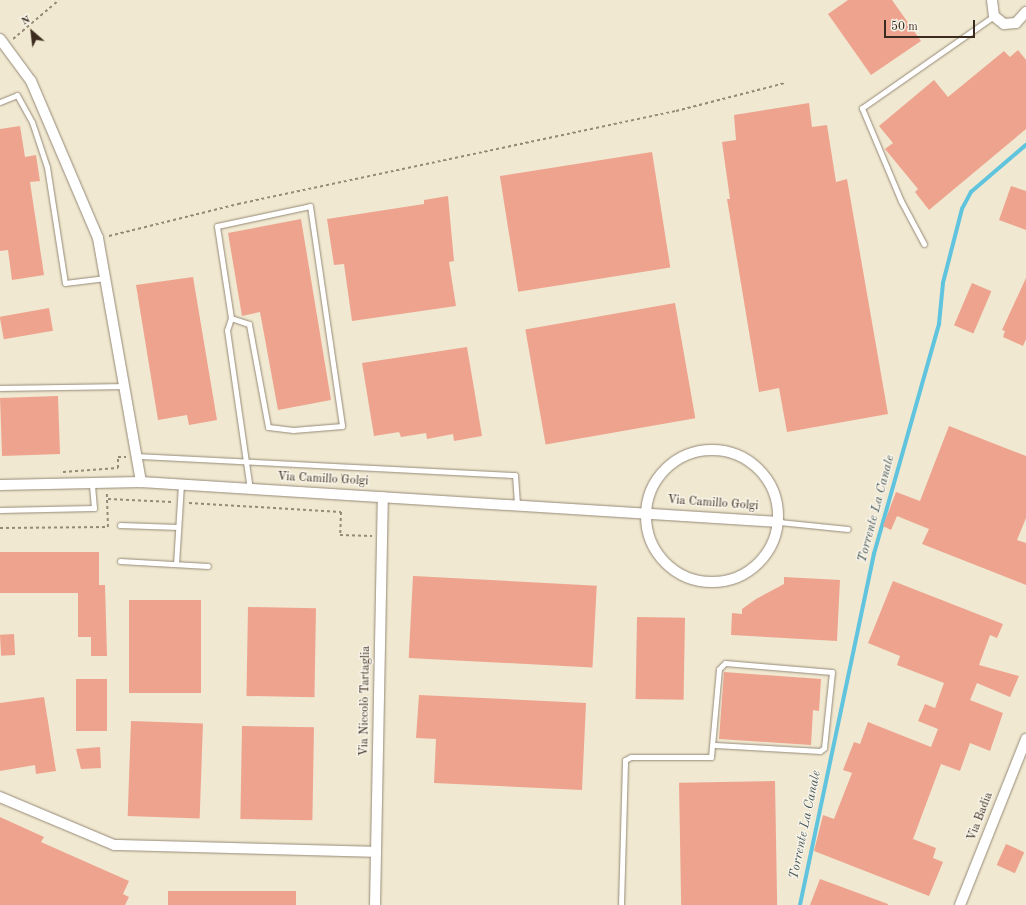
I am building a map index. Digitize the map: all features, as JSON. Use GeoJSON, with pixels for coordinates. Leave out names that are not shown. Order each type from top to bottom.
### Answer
{"type":"FeatureCollection","features":[{"type":"Feature","properties":{"kind":"street"},"geometry":{"type":"LineString","coordinates":[[992,0],[994,16],[1010,24],[1022,19],[1026,12]]}},
{"type":"Feature","properties":{"kind":"street"},"geometry":{"type":"LineString","coordinates":[[2,43],[31,81],[98,238],[107,278],[142,482]]}},
{"type":"Feature","properties":{"kind":"street","name":"Via Camillo Golgi"},"geometry":{"type":"LineString","coordinates":[[717,449],[737,454],[756,465],[772,488],[779,522],[772,544],[759,563],[741,576],[718,582],[695,581],[674,572],[663,561],[648,535],[645,512],[649,492],[660,473],[689,454],[717,449]]}},
{"type":"Feature","properties":{"kind":"street","name":"Via Camillo Golgi"},"geometry":{"type":"LineString","coordinates":[[0,485],[142,482],[645,512],[779,522]]}},
{"type":"Feature","properties":{"kind":"street","name":"Via Niccolò Tartaglia"},"geometry":{"type":"LineString","coordinates":[[375,905],[383,497]]}},
{"type":"Feature","properties":{"kind":"street","name":"Via Badia"},"geometry":{"type":"LineString","coordinates":[[960,905],[1026,739]]}},
{"type":"Feature","properties":{"kind":"street"},"geometry":{"type":"LineString","coordinates":[[0,797],[114,845],[376,852]]}},
{"type":"Feature","properties":{"kind":"lane"},"geometry":{"type":"LineString","coordinates":[[924,244],[901,201],[862,108],[994,16]]}},
{"type":"Feature","properties":{"kind":"lane"},"geometry":{"type":"LineString","coordinates":[[0,102],[17,95],[32,122],[47,167],[65,283],[107,278]]}},
{"type":"Feature","properties":{"kind":"lane"},"geometry":{"type":"LineString","coordinates":[[231,318],[248,324],[268,427],[293,430],[342,426],[310,206],[217,226],[231,318],[227,330],[250,489]]}},
{"type":"Feature","properties":{"kind":"lane"},"geometry":{"type":"LineString","coordinates":[[0,388],[126,386]]}},
{"type":"Feature","properties":{"kind":"lane"},"geometry":{"type":"LineString","coordinates":[[138,456],[246,460],[515,475],[517,505]]}},
{"type":"Feature","properties":{"kind":"lane"},"geometry":{"type":"LineString","coordinates":[[0,510],[94,508],[92,483]]}},
{"type":"Feature","properties":{"kind":"lane"},"geometry":{"type":"LineString","coordinates":[[176,564],[181,485]]}},
{"type":"Feature","properties":{"kind":"lane"},"geometry":{"type":"LineString","coordinates":[[779,522],[848,529]]}},
{"type":"Feature","properties":{"kind":"lane"},"geometry":{"type":"LineString","coordinates":[[120,525],[178,527]]}},
{"type":"Feature","properties":{"kind":"lane"},"geometry":{"type":"LineString","coordinates":[[120,561],[208,566]]}},
{"type":"Feature","properties":{"kind":"lane"},"geometry":{"type":"LineString","coordinates":[[622,905],[625,760],[631,756],[706,760],[713,755],[721,665],[832,672],[824,748],[820,751],[715,745]]}},
{"type":"Feature","properties":{"kind":"path"},"geometry":{"type":"LineString","coordinates":[[2,43],[60,0]]}},
{"type":"Feature","properties":{"kind":"path"},"geometry":{"type":"LineString","coordinates":[[98,238],[246,202],[676,111],[785,83]]}},
{"type":"Feature","properties":{"kind":"path"},"geometry":{"type":"LineString","coordinates":[[55,472],[116,468],[118,457],[125,457]]}},
{"type":"Feature","properties":{"kind":"path"},"geometry":{"type":"LineString","coordinates":[[342,465],[342,488]]}},
{"type":"Feature","properties":{"kind":"path"},"geometry":{"type":"LineString","coordinates":[[0,528],[108,527],[108,499],[104,483]]}},
{"type":"Feature","properties":{"kind":"path"},"geometry":{"type":"LineString","coordinates":[[108,499],[341,512]]}},
{"type":"Feature","properties":{"kind":"path"},"geometry":{"type":"LineString","coordinates":[[273,503],[273,508]]}},
{"type":"Feature","properties":{"kind":"path"},"geometry":{"type":"LineString","coordinates":[[341,507],[340,535],[372,536]]}},
{"type":"Feature","properties":{"kind":"building"},"geometry":{"type":"Polygon","coordinates":[[[848,0],[892,0],[921,41],[871,75],[828,14],[848,0]]]}},
{"type":"Feature","properties":{"kind":"building"},"geometry":{"type":"Polygon","coordinates":[[[1018,50],[1026,60],[1026,129],[929,210],[915,192],[918,189],[885,149],[893,143],[879,126],[934,80],[948,97],[1004,51],[1010,57],[1018,50]]]}},
{"type":"Feature","properties":{"kind":"building"},"geometry":{"type":"Polygon","coordinates":[[[809,103],[812,127],[827,125],[836,182],[847,179],[888,414],[787,432],[779,388],[759,392],[727,199],[730,199],[722,142],[736,140],[734,115],[809,103]]]}},
{"type":"Feature","properties":{"kind":"building"},"geometry":{"type":"Polygon","coordinates":[[[20,126],[25,157],[36,155],[40,181],[30,182],[44,275],[12,280],[8,250],[0,251],[0,129],[20,126]]]}},
{"type":"Feature","properties":{"kind":"building"},"geometry":{"type":"Polygon","coordinates":[[[652,152],[670,268],[518,292],[500,176],[652,152]]]}},
{"type":"Feature","properties":{"kind":"building"},"geometry":{"type":"Polygon","coordinates":[[[1011,186],[1026,191],[1026,230],[999,220],[1011,186]]]}},
{"type":"Feature","properties":{"kind":"building"},"geometry":{"type":"Polygon","coordinates":[[[448,196],[454,261],[449,262],[456,306],[352,321],[344,264],[334,265],[327,219],[424,204],[424,200],[448,196]]]}},
{"type":"Feature","properties":{"kind":"building"},"geometry":{"type":"Polygon","coordinates":[[[301,219],[331,400],[278,410],[260,312],[242,316],[228,233],[301,219]]]}},
{"type":"Feature","properties":{"kind":"building"},"geometry":{"type":"Polygon","coordinates":[[[193,277],[217,420],[189,425],[187,415],[158,420],[136,285],[193,277]]]}},
{"type":"Feature","properties":{"kind":"building"},"geometry":{"type":"Polygon","coordinates":[[[1026,278],[1026,339],[1023,346],[1003,337],[1005,331],[1002,330],[1026,278]]]}},
{"type":"Feature","properties":{"kind":"building"},"geometry":{"type":"Polygon","coordinates":[[[972,283],[991,291],[973,334],[954,325],[972,283]]]}},
{"type":"Feature","properties":{"kind":"building"},"geometry":{"type":"Polygon","coordinates":[[[675,303],[695,418],[546,445],[525,329],[675,303]]]}},
{"type":"Feature","properties":{"kind":"building"},"geometry":{"type":"Polygon","coordinates":[[[49,308],[53,331],[4,339],[0,317],[49,308]]]}},
{"type":"Feature","properties":{"kind":"building"},"geometry":{"type":"Polygon","coordinates":[[[467,347],[482,436],[454,441],[453,434],[427,439],[426,433],[401,437],[399,432],[374,436],[362,363],[467,347]]]}},
{"type":"Feature","properties":{"kind":"building"},"geometry":{"type":"Polygon","coordinates":[[[58,396],[60,454],[2,456],[0,398],[58,396]]]}},
{"type":"Feature","properties":{"kind":"building"},"geometry":{"type":"Polygon","coordinates":[[[949,426],[1026,456],[1026,518],[1017,540],[1026,543],[1026,585],[922,544],[929,529],[897,516],[891,530],[883,526],[896,492],[920,501],[949,426]]]}},
{"type":"Feature","properties":{"kind":"building"},"geometry":{"type":"Polygon","coordinates":[[[0,552],[99,552],[99,585],[105,585],[107,656],[91,656],[91,637],[78,637],[78,593],[0,593],[0,552]]]}},
{"type":"Feature","properties":{"kind":"building"},"geometry":{"type":"Polygon","coordinates":[[[413,576],[597,586],[592,668],[409,658],[413,576]]]}},
{"type":"Feature","properties":{"kind":"building"},"geometry":{"type":"Polygon","coordinates":[[[784,577],[840,580],[837,641],[731,635],[732,613],[742,614],[742,609],[756,599],[784,584],[784,577]]]}},
{"type":"Feature","properties":{"kind":"building"},"geometry":{"type":"Polygon","coordinates":[[[893,581],[1003,624],[997,638],[990,635],[979,665],[1019,676],[1010,697],[977,683],[970,700],[1003,713],[990,751],[970,743],[960,771],[941,764],[913,839],[936,848],[933,858],[943,862],[929,896],[814,851],[823,815],[834,819],[852,773],[843,770],[854,742],[860,744],[868,722],[931,747],[938,729],[918,721],[925,704],[935,708],[944,683],[897,665],[900,656],[868,643],[893,581]]]}},
{"type":"Feature","properties":{"kind":"building"},"geometry":{"type":"Polygon","coordinates":[[[129,600],[201,600],[201,693],[129,693],[129,600]]]}},
{"type":"Feature","properties":{"kind":"building"},"geometry":{"type":"Polygon","coordinates":[[[248,607],[316,608],[314,697],[246,696],[248,607]]]}},
{"type":"Feature","properties":{"kind":"building"},"geometry":{"type":"Polygon","coordinates":[[[637,617],[685,618],[684,700],[636,699],[637,617]]]}},
{"type":"Feature","properties":{"kind":"building"},"geometry":{"type":"Polygon","coordinates":[[[14,634],[15,655],[1,656],[0,635],[14,634]]]}},
{"type":"Feature","properties":{"kind":"building"},"geometry":{"type":"Polygon","coordinates":[[[724,672],[821,679],[819,711],[813,710],[811,745],[719,739],[724,672]]]}},
{"type":"Feature","properties":{"kind":"building"},"geometry":{"type":"Polygon","coordinates":[[[76,679],[107,679],[107,731],[76,731],[76,679]]]}},
{"type":"Feature","properties":{"kind":"building"},"geometry":{"type":"Polygon","coordinates":[[[419,695],[586,703],[582,790],[434,783],[436,739],[416,738],[419,695]]]}},
{"type":"Feature","properties":{"kind":"building"},"geometry":{"type":"Polygon","coordinates":[[[44,697],[56,771],[36,774],[35,765],[0,771],[0,703],[44,697]]]}},
{"type":"Feature","properties":{"kind":"building"},"geometry":{"type":"Polygon","coordinates":[[[131,721],[203,724],[200,818],[128,816],[131,721]]]}},
{"type":"Feature","properties":{"kind":"building"},"geometry":{"type":"Polygon","coordinates":[[[242,726],[314,727],[312,820],[240,819],[242,726]]]}},
{"type":"Feature","properties":{"kind":"building"},"geometry":{"type":"Polygon","coordinates":[[[100,747],[101,768],[81,769],[76,749],[100,747]]]}},
{"type":"Feature","properties":{"kind":"building"},"geometry":{"type":"Polygon","coordinates":[[[775,781],[777,905],[681,905],[679,783],[775,781]]]}},
{"type":"Feature","properties":{"kind":"building"},"geometry":{"type":"Polygon","coordinates":[[[0,817],[44,837],[41,842],[129,881],[123,894],[129,897],[125,905],[0,905],[0,817]]]}},
{"type":"Feature","properties":{"kind":"building"},"geometry":{"type":"Polygon","coordinates":[[[1006,844],[1024,852],[1015,873],[997,865],[1006,844]]]}},
{"type":"Feature","properties":{"kind":"building"},"geometry":{"type":"Polygon","coordinates":[[[820,879],[888,904],[888,905],[810,905],[820,879]]]}},
{"type":"Feature","properties":{"kind":"building"},"geometry":{"type":"Polygon","coordinates":[[[168,891],[296,891],[296,905],[168,905],[168,891]]]}},
{"type":"Feature","properties":{"kind":"waterway","name":"Torrente La Canale"},"geometry":{"type":"LineString","coordinates":[[800,905],[874,554],[939,324],[943,283],[962,209],[971,192],[1026,145]]}}]}
